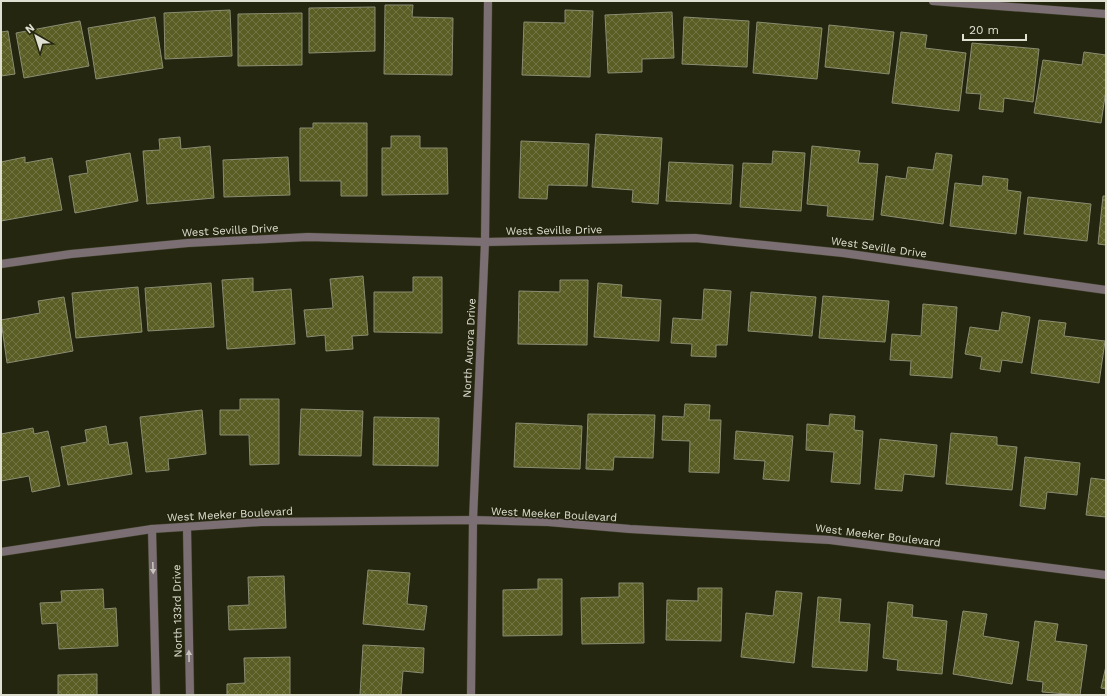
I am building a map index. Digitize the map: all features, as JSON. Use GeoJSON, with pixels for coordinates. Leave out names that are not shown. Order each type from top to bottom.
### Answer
{"type":"FeatureCollection","features":[{"type":"Feature","properties":{"kind":"street","name":"North Aurora Drive"},"geometry":{"type":"LineString","coordinates":[[470,695],[473,520],[485,242],[488,1]]}},
{"type":"Feature","properties":{"kind":"street"},"geometry":{"type":"LineString","coordinates":[[933,1],[1106,14]]}},
{"type":"Feature","properties":{"kind":"street","name":"West Seville Drive"},"geometry":{"type":"LineString","coordinates":[[1,264],[71,254],[188,243],[308,238],[485,242],[695,238],[844,253],[1106,290]]}},
{"type":"Feature","properties":{"kind":"street","name":"West Meeker Boulevard"},"geometry":{"type":"LineString","coordinates":[[1,552],[152,529],[187,528],[261,522],[473,520],[548,522],[630,529],[830,540],[1106,575]]}},
{"type":"Feature","properties":{"kind":"street","name":"North 133rd Drive"},"geometry":{"type":"LineString","coordinates":[[187,528],[190,695]]}},
{"type":"Feature","properties":{"kind":"street","name":"North 133rd Drive"},"geometry":{"type":"LineString","coordinates":[[152,529],[156,695]]}},
{"type":"Feature","properties":{"kind":"building"},"geometry":{"type":"Polygon","coordinates":[[[385,5],[413,5],[412,17],[453,18],[452,75],[384,74],[385,5]]]}},
{"type":"Feature","properties":{"kind":"building"},"geometry":{"type":"Polygon","coordinates":[[[375,7],[375,51],[309,53],[309,8],[375,7]]]}},
{"type":"Feature","properties":{"kind":"building"},"geometry":{"type":"Polygon","coordinates":[[[230,10],[232,56],[165,59],[164,13],[230,10]]]}},
{"type":"Feature","properties":{"kind":"building"},"geometry":{"type":"Polygon","coordinates":[[[565,10],[593,11],[590,77],[522,75],[524,22],[565,23],[565,10]]]}},
{"type":"Feature","properties":{"kind":"building"},"geometry":{"type":"Polygon","coordinates":[[[672,12],[674,58],[642,59],[642,72],[608,73],[605,15],[672,12]]]}},
{"type":"Feature","properties":{"kind":"building"},"geometry":{"type":"Polygon","coordinates":[[[302,13],[302,65],[238,66],[238,14],[302,13]]]}},
{"type":"Feature","properties":{"kind":"building"},"geometry":{"type":"Polygon","coordinates":[[[155,17],[163,68],[96,79],[88,28],[155,17]]]}},
{"type":"Feature","properties":{"kind":"building"},"geometry":{"type":"Polygon","coordinates":[[[684,17],[749,21],[747,67],[682,64],[684,17]]]}},
{"type":"Feature","properties":{"kind":"building"},"geometry":{"type":"Polygon","coordinates":[[[80,21],[89,66],[24,78],[16,33],[80,21]]]}},
{"type":"Feature","properties":{"kind":"building"},"geometry":{"type":"Polygon","coordinates":[[[757,22],[822,28],[817,79],[753,73],[757,22]]]}},
{"type":"Feature","properties":{"kind":"building"},"geometry":{"type":"Polygon","coordinates":[[[829,25],[894,32],[889,74],[825,67],[829,25]]]}},
{"type":"Feature","properties":{"kind":"building"},"geometry":{"type":"Polygon","coordinates":[[[8,31],[15,74],[1,76],[1,32],[8,31]]]}},
{"type":"Feature","properties":{"kind":"building"},"geometry":{"type":"Polygon","coordinates":[[[901,32],[927,35],[925,48],[966,53],[959,111],[892,103],[901,32]]]}},
{"type":"Feature","properties":{"kind":"building"},"geometry":{"type":"Polygon","coordinates":[[[972,43],[1039,49],[1033,102],[1004,98],[1003,112],[979,109],[981,94],[966,93],[972,43]]]}},
{"type":"Feature","properties":{"kind":"building"},"geometry":{"type":"Polygon","coordinates":[[[1084,52],[1106,55],[1106,90],[1101,123],[1034,113],[1043,60],[1082,65],[1084,52]]]}},
{"type":"Feature","properties":{"kind":"building"},"geometry":{"type":"Polygon","coordinates":[[[313,123],[367,123],[367,196],[341,196],[341,181],[300,181],[300,128],[313,128],[313,123]]]}},
{"type":"Feature","properties":{"kind":"building"},"geometry":{"type":"Polygon","coordinates":[[[596,134],[662,138],[658,204],[632,202],[633,190],[592,187],[596,134]]]}},
{"type":"Feature","properties":{"kind":"building"},"geometry":{"type":"Polygon","coordinates":[[[391,136],[420,136],[420,148],[447,148],[448,194],[382,195],[382,148],[391,148],[391,136]]]}},
{"type":"Feature","properties":{"kind":"building"},"geometry":{"type":"Polygon","coordinates":[[[180,137],[181,149],[210,146],[214,198],[147,204],[143,151],[160,150],[159,139],[180,137]]]}},
{"type":"Feature","properties":{"kind":"building"},"geometry":{"type":"Polygon","coordinates":[[[521,141],[589,144],[587,186],[548,185],[547,199],[519,198],[521,141]]]}},
{"type":"Feature","properties":{"kind":"building"},"geometry":{"type":"Polygon","coordinates":[[[812,146],[860,151],[858,163],[878,164],[873,220],[827,216],[828,206],[807,204],[812,146]]]}},
{"type":"Feature","properties":{"kind":"building"},"geometry":{"type":"Polygon","coordinates":[[[773,151],[805,153],[801,211],[740,207],[743,163],[772,164],[773,151]]]}},
{"type":"Feature","properties":{"kind":"building"},"geometry":{"type":"Polygon","coordinates":[[[130,153],[138,201],[75,213],[69,176],[88,173],[86,161],[130,153]]]}},
{"type":"Feature","properties":{"kind":"building"},"geometry":{"type":"Polygon","coordinates":[[[936,153],[952,155],[943,224],[881,215],[886,176],[906,179],[908,167],[933,170],[936,153]]]}},
{"type":"Feature","properties":{"kind":"building"},"geometry":{"type":"Polygon","coordinates":[[[25,157],[25,163],[52,158],[62,210],[1,221],[1,162],[25,157]]]}},
{"type":"Feature","properties":{"kind":"building"},"geometry":{"type":"Polygon","coordinates":[[[288,157],[290,195],[224,197],[223,160],[288,157]]]}},
{"type":"Feature","properties":{"kind":"building"},"geometry":{"type":"Polygon","coordinates":[[[669,162],[733,165],[731,204],[666,201],[669,162]]]}},
{"type":"Feature","properties":{"kind":"building"},"geometry":{"type":"Polygon","coordinates":[[[983,176],[1008,179],[1007,190],[1021,192],[1016,234],[950,226],[955,183],[982,186],[983,176]]]}},
{"type":"Feature","properties":{"kind":"building"},"geometry":{"type":"Polygon","coordinates":[[[1103,196],[1106,196],[1106,245],[1098,244],[1103,196]]]}},
{"type":"Feature","properties":{"kind":"building"},"geometry":{"type":"Polygon","coordinates":[[[1028,197],[1091,204],[1087,241],[1024,234],[1028,197]]]}},
{"type":"Feature","properties":{"kind":"building"},"geometry":{"type":"Polygon","coordinates":[[[363,276],[368,335],[352,336],[353,349],[326,351],[325,335],[307,337],[304,310],[333,308],[330,279],[363,276]]]}},
{"type":"Feature","properties":{"kind":"building"},"geometry":{"type":"Polygon","coordinates":[[[413,277],[442,277],[442,333],[374,332],[374,292],[413,292],[413,277]]]}},
{"type":"Feature","properties":{"kind":"building"},"geometry":{"type":"Polygon","coordinates":[[[253,278],[253,292],[291,289],[295,344],[227,349],[222,280],[253,278]]]}},
{"type":"Feature","properties":{"kind":"building"},"geometry":{"type":"Polygon","coordinates":[[[560,280],[588,280],[587,345],[518,344],[519,291],[560,292],[560,280]]]}},
{"type":"Feature","properties":{"kind":"building"},"geometry":{"type":"Polygon","coordinates":[[[211,283],[214,327],[148,331],[145,288],[211,283]]]}},
{"type":"Feature","properties":{"kind":"building"},"geometry":{"type":"Polygon","coordinates":[[[598,283],[622,285],[621,297],[661,300],[659,341],[594,337],[598,283]]]}},
{"type":"Feature","properties":{"kind":"building"},"geometry":{"type":"Polygon","coordinates":[[[138,287],[142,332],[76,338],[72,293],[138,287]]]}},
{"type":"Feature","properties":{"kind":"building"},"geometry":{"type":"Polygon","coordinates":[[[704,289],[731,291],[727,345],[716,345],[716,357],[691,356],[692,344],[671,343],[673,318],[702,320],[704,289]]]}},
{"type":"Feature","properties":{"kind":"building"},"geometry":{"type":"Polygon","coordinates":[[[751,292],[816,297],[812,336],[748,331],[751,292]]]}},
{"type":"Feature","properties":{"kind":"building"},"geometry":{"type":"Polygon","coordinates":[[[823,296],[889,301],[885,342],[819,338],[823,296]]]}},
{"type":"Feature","properties":{"kind":"building"},"geometry":{"type":"Polygon","coordinates":[[[64,297],[73,351],[7,363],[1,320],[40,313],[38,301],[64,297]]]}},
{"type":"Feature","properties":{"kind":"building"},"geometry":{"type":"Polygon","coordinates":[[[923,304],[957,307],[952,378],[910,375],[911,361],[890,360],[892,334],[921,336],[923,304]]]}},
{"type":"Feature","properties":{"kind":"building"},"geometry":{"type":"Polygon","coordinates":[[[1002,312],[1030,317],[1022,363],[1002,360],[1000,372],[980,369],[982,357],[965,354],[970,327],[999,331],[1002,312]]]}},
{"type":"Feature","properties":{"kind":"building"},"geometry":{"type":"Polygon","coordinates":[[[1039,320],[1066,323],[1064,336],[1105,341],[1099,383],[1031,373],[1039,320]]]}},
{"type":"Feature","properties":{"kind":"building"},"geometry":{"type":"Polygon","coordinates":[[[240,399],[279,399],[279,464],[250,465],[249,435],[220,435],[220,410],[240,410],[240,399]]]}},
{"type":"Feature","properties":{"kind":"building"},"geometry":{"type":"Polygon","coordinates":[[[685,404],[710,405],[709,420],[721,420],[719,473],[689,472],[690,441],[662,440],[663,416],[684,417],[685,404]]]}},
{"type":"Feature","properties":{"kind":"building"},"geometry":{"type":"Polygon","coordinates":[[[301,409],[363,411],[361,456],[299,455],[301,409]]]}},
{"type":"Feature","properties":{"kind":"building"},"geometry":{"type":"Polygon","coordinates":[[[202,410],[206,454],[168,459],[169,470],[146,472],[140,417],[202,410]]]}},
{"type":"Feature","properties":{"kind":"building"},"geometry":{"type":"Polygon","coordinates":[[[588,414],[655,415],[653,458],[614,457],[613,470],[586,469],[588,414]]]}},
{"type":"Feature","properties":{"kind":"building"},"geometry":{"type":"Polygon","coordinates":[[[830,414],[855,416],[854,430],[863,431],[860,484],[831,482],[834,452],[806,450],[807,424],[829,426],[830,414]]]}},
{"type":"Feature","properties":{"kind":"building"},"geometry":{"type":"Polygon","coordinates":[[[374,417],[439,418],[438,466],[373,465],[374,417]]]}},
{"type":"Feature","properties":{"kind":"building"},"geometry":{"type":"Polygon","coordinates":[[[516,423],[582,426],[580,469],[514,467],[516,423]]]}},
{"type":"Feature","properties":{"kind":"building"},"geometry":{"type":"Polygon","coordinates":[[[106,426],[109,445],[127,442],[132,474],[68,485],[61,447],[87,442],[85,430],[106,426]]]}},
{"type":"Feature","properties":{"kind":"building"},"geometry":{"type":"Polygon","coordinates":[[[33,428],[34,434],[48,431],[60,486],[32,492],[29,476],[1,481],[1,434],[33,428]]]}},
{"type":"Feature","properties":{"kind":"building"},"geometry":{"type":"Polygon","coordinates":[[[736,431],[793,436],[789,481],[763,479],[765,461],[734,459],[736,431]]]}},
{"type":"Feature","properties":{"kind":"building"},"geometry":{"type":"Polygon","coordinates":[[[951,433],[997,437],[997,445],[1017,447],[1012,490],[946,484],[951,433]]]}},
{"type":"Feature","properties":{"kind":"building"},"geometry":{"type":"Polygon","coordinates":[[[880,439],[937,445],[934,477],[904,474],[902,491],[875,489],[880,439]]]}},
{"type":"Feature","properties":{"kind":"building"},"geometry":{"type":"Polygon","coordinates":[[[1025,457],[1080,463],[1077,495],[1047,492],[1045,509],[1020,506],[1025,457]]]}},
{"type":"Feature","properties":{"kind":"building"},"geometry":{"type":"Polygon","coordinates":[[[1091,478],[1106,480],[1106,517],[1086,515],[1091,478]]]}},
{"type":"Feature","properties":{"kind":"building"},"geometry":{"type":"Polygon","coordinates":[[[368,570],[410,573],[407,604],[427,606],[424,630],[363,624],[368,570]]]}},
{"type":"Feature","properties":{"kind":"building"},"geometry":{"type":"Polygon","coordinates":[[[284,576],[286,628],[229,630],[228,606],[249,605],[248,577],[284,576]]]}},
{"type":"Feature","properties":{"kind":"building"},"geometry":{"type":"Polygon","coordinates":[[[538,579],[562,579],[562,635],[503,636],[503,590],[538,589],[538,579]]]}},
{"type":"Feature","properties":{"kind":"building"},"geometry":{"type":"Polygon","coordinates":[[[619,583],[643,583],[644,643],[582,644],[581,598],[619,597],[619,583]]]}},
{"type":"Feature","properties":{"kind":"building"},"geometry":{"type":"Polygon","coordinates":[[[698,588],[722,588],[721,641],[666,640],[667,600],[698,601],[698,588]]]}},
{"type":"Feature","properties":{"kind":"building"},"geometry":{"type":"Polygon","coordinates":[[[103,589],[104,609],[116,608],[118,646],[59,649],[57,623],[42,624],[40,603],[62,602],[61,591],[103,589]]]}},
{"type":"Feature","properties":{"kind":"building"},"geometry":{"type":"Polygon","coordinates":[[[776,591],[802,593],[794,663],[741,657],[746,613],[773,616],[776,591]]]}},
{"type":"Feature","properties":{"kind":"building"},"geometry":{"type":"Polygon","coordinates":[[[818,597],[841,599],[839,622],[870,624],[867,671],[812,667],[818,597]]]}},
{"type":"Feature","properties":{"kind":"building"},"geometry":{"type":"Polygon","coordinates":[[[888,602],[913,605],[912,617],[947,621],[942,674],[897,670],[898,660],[883,658],[888,602]]]}},
{"type":"Feature","properties":{"kind":"building"},"geometry":{"type":"Polygon","coordinates":[[[963,611],[987,614],[983,636],[1019,642],[1012,684],[953,674],[963,611]]]}},
{"type":"Feature","properties":{"kind":"building"},"geometry":{"type":"Polygon","coordinates":[[[1035,621],[1058,624],[1055,641],[1087,645],[1080,695],[1042,692],[1043,682],[1027,680],[1035,621]]]}},
{"type":"Feature","properties":{"kind":"building"},"geometry":{"type":"Polygon","coordinates":[[[363,645],[424,648],[423,673],[403,671],[401,695],[360,695],[363,645]]]}},
{"type":"Feature","properties":{"kind":"building"},"geometry":{"type":"Polygon","coordinates":[[[290,657],[290,695],[227,695],[227,684],[245,683],[244,658],[290,657]]]}},
{"type":"Feature","properties":{"kind":"building"},"geometry":{"type":"Polygon","coordinates":[[[1106,666],[1106,689],[1101,688],[1106,666]]]}},
{"type":"Feature","properties":{"kind":"building"},"geometry":{"type":"Polygon","coordinates":[[[97,674],[97,695],[58,695],[58,675],[97,674]]]}}]}
